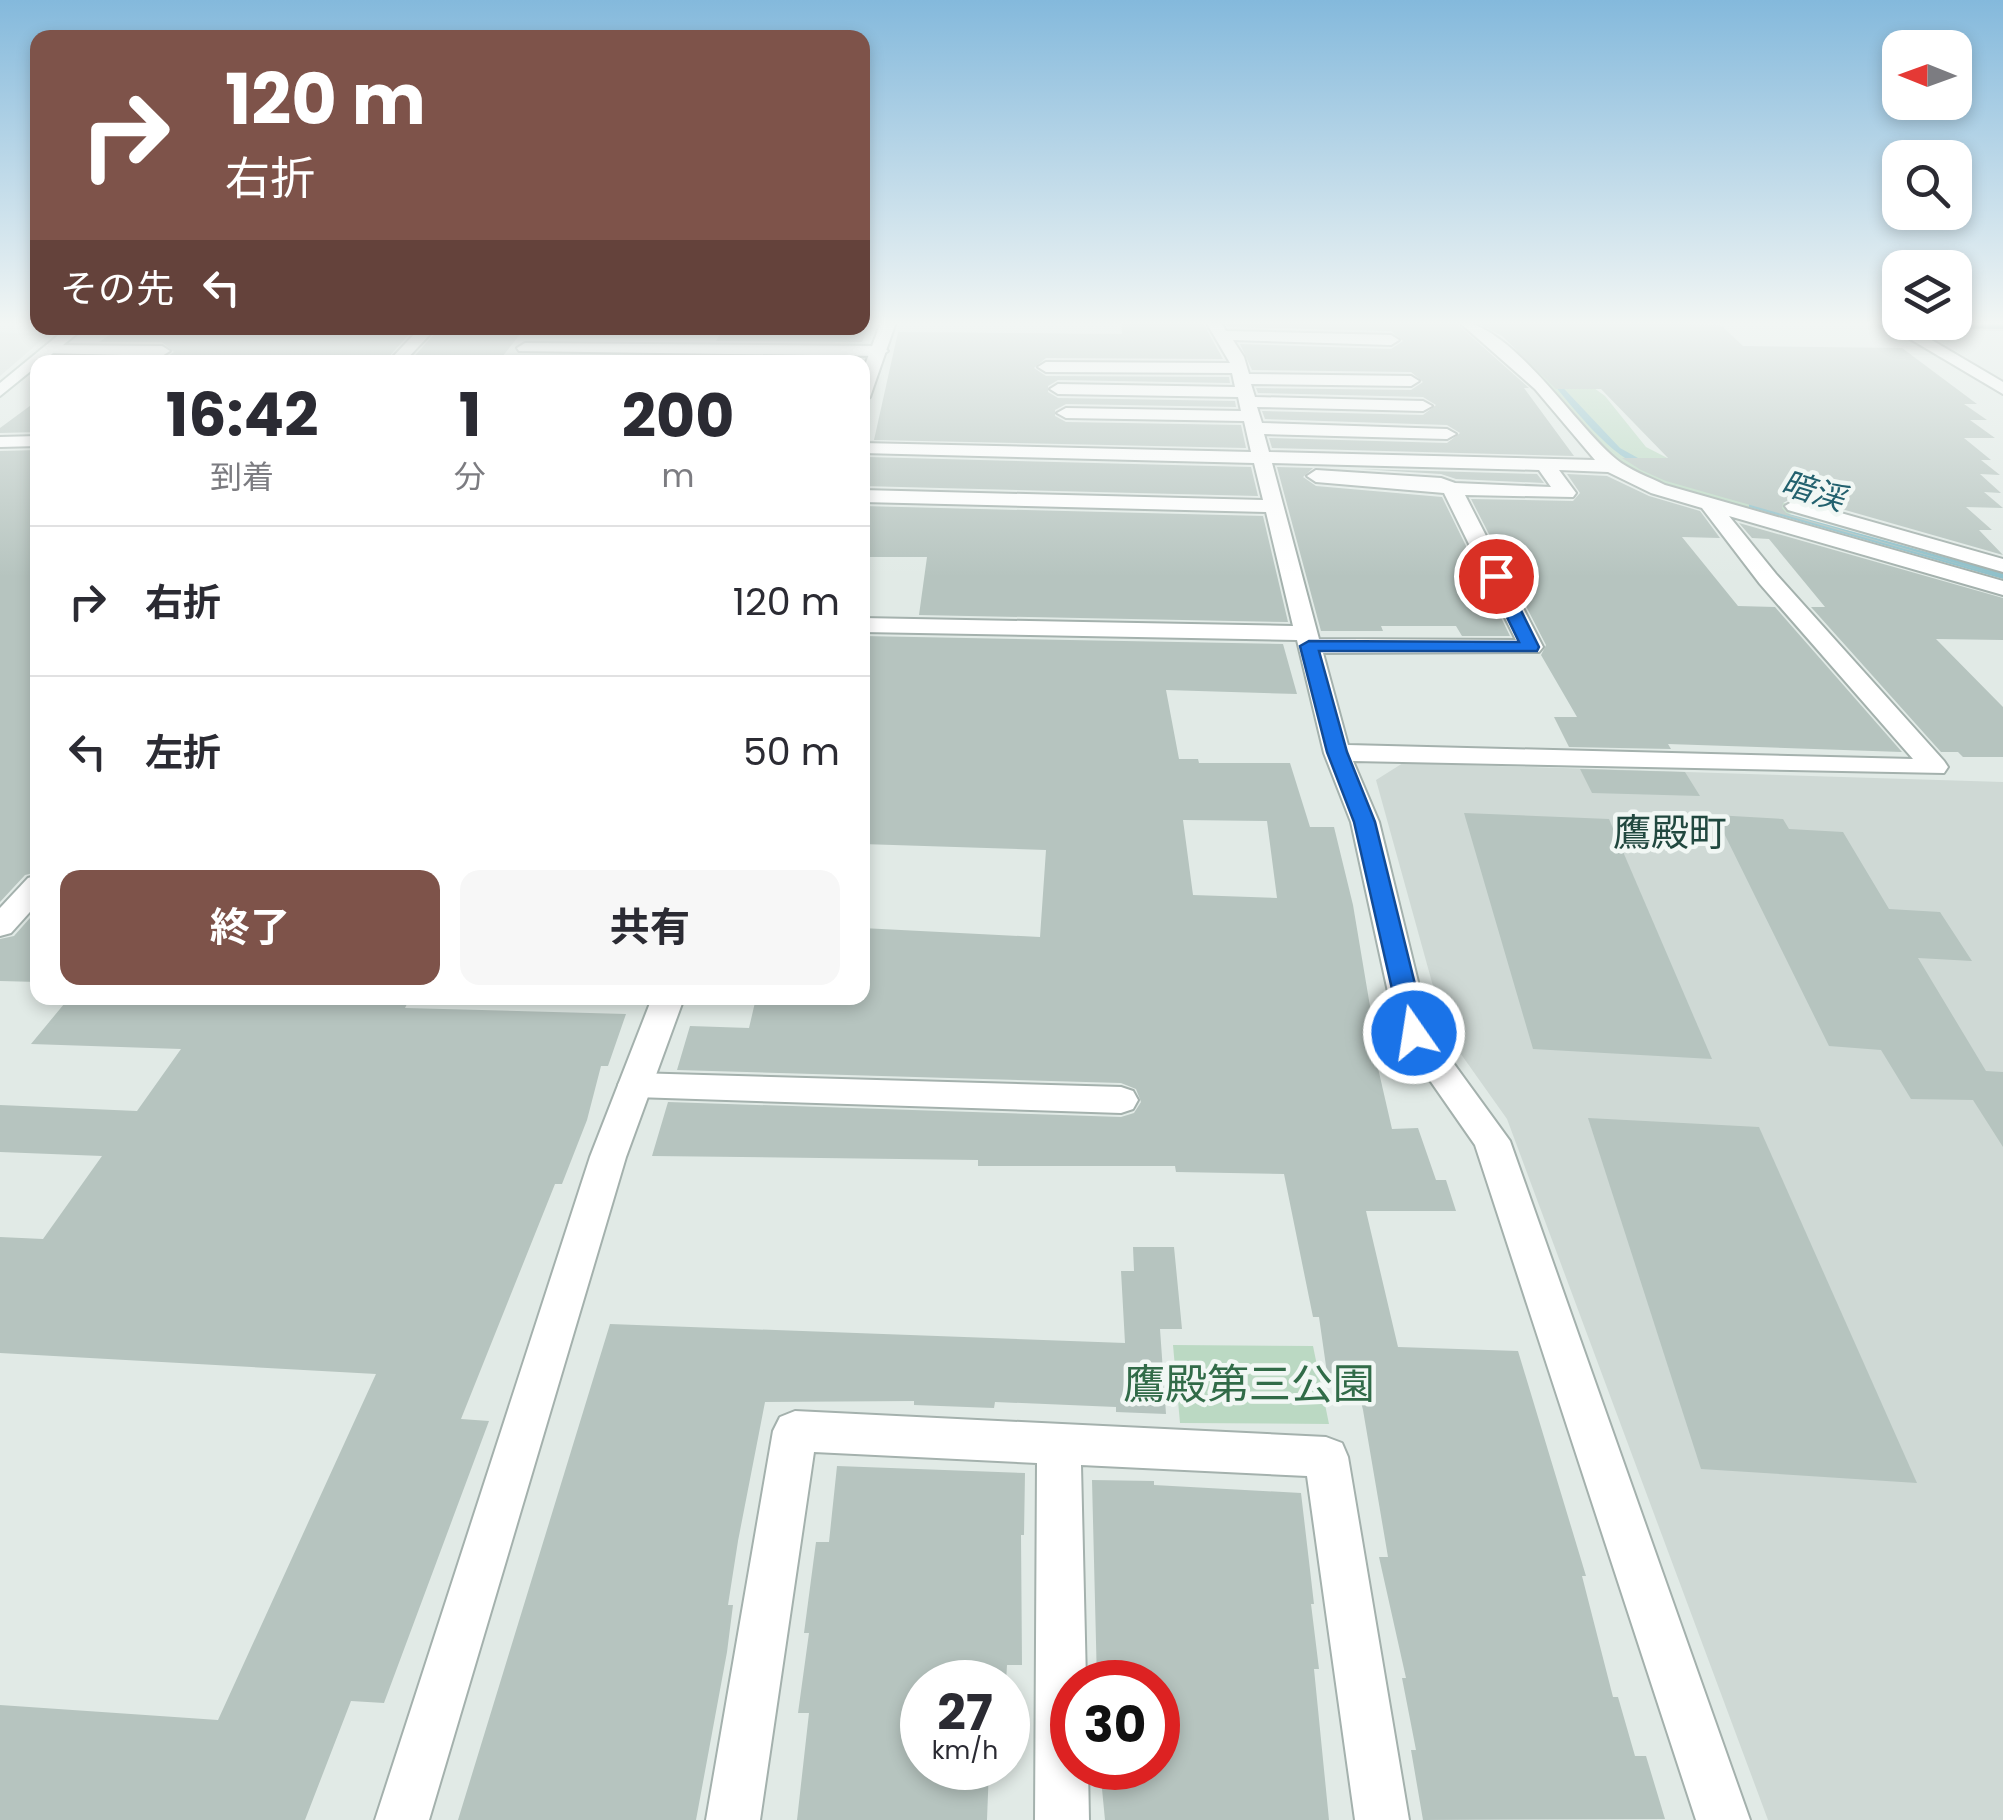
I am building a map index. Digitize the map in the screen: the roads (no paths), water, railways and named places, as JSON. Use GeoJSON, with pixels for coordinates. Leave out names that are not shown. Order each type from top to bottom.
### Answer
{"type":"FeatureCollection","features":[{"type":"Feature","properties":{"kind":"street"},"geometry":{"type":"LineString","coordinates":[[1066,413],[1134,407]]}},
{"type":"Feature","properties":{"kind":"street"},"geometry":{"type":"LineString","coordinates":[[1247,407],[1337,752],[1365,822],[1414,1033],[1492,1141],[1722,1820]]}},
{"type":"Feature","properties":{"kind":"street"},"geometry":{"type":"LineString","coordinates":[[1299,407],[1447,434]]}},
{"type":"Feature","properties":{"kind":"street"},"geometry":{"type":"LineString","coordinates":[[1558,407],[1582,438],[1612,466],[1658,489],[2003,588]]}},
{"type":"Feature","properties":{"kind":"street"},"geometry":{"type":"LineString","coordinates":[[870,448],[1261,464],[1612,466]]}},
{"type":"Feature","properties":{"kind":"street"},"geometry":{"type":"LineString","coordinates":[[1261,464],[1441,484],[1452,489],[1566,493],[1545,465]]}},
{"type":"Feature","properties":{"kind":"street"},"geometry":{"type":"LineString","coordinates":[[870,625],[1530,647],[1452,489]]}},
{"type":"Feature","properties":{"kind":"street"},"geometry":{"type":"LineString","coordinates":[[870,496],[1272,506]]}},
{"type":"Feature","properties":{"kind":"street"},"geometry":{"type":"LineString","coordinates":[[1337,752],[1935,767],[1768,579],[1711,506]]}},
{"type":"Feature","properties":{"kind":"street"},"geometry":{"type":"LineString","coordinates":[[1795,506],[2003,566]]}},
{"type":"Feature","properties":{"kind":"street"},"geometry":{"type":"LineString","coordinates":[[0,926],[30,893]]}},
{"type":"Feature","properties":{"kind":"street"},"geometry":{"type":"LineString","coordinates":[[402,1820],[608,1157],[665,1005]]}},
{"type":"Feature","properties":{"kind":"street"},"geometry":{"type":"LineString","coordinates":[[635,1086],[1122,1100]]}},
{"type":"Feature","properties":{"kind":"street"},"geometry":{"type":"LineString","coordinates":[[733,1820],[795,1431],[1326,1457],[1382,1820]]}},
{"type":"Feature","properties":{"kind":"street"},"geometry":{"type":"LineString","coordinates":[[1058,1444],[1062,1820]]}},
{"type":"Feature","properties":{"kind":"waterway","name":"暗渓"},"geometry":{"type":"LineString","coordinates":[[1577,407],[1617,450],[1644,465]]}},
{"type":"Feature","properties":{"kind":"waterway","name":"暗渓"},"geometry":{"type":"LineString","coordinates":[[1752,505],[2003,576]]}},
{"type":"Feature","properties":{"kind":"district","name":"鷹殿町"},"geometry":{"type":"Point","coordinates":[1670,833]}},
{"type":"Feature","properties":{"kind":"park label","name":"鷹殿第三公園"},"geometry":{"type":"Point","coordinates":[1249,1384]}}]}
